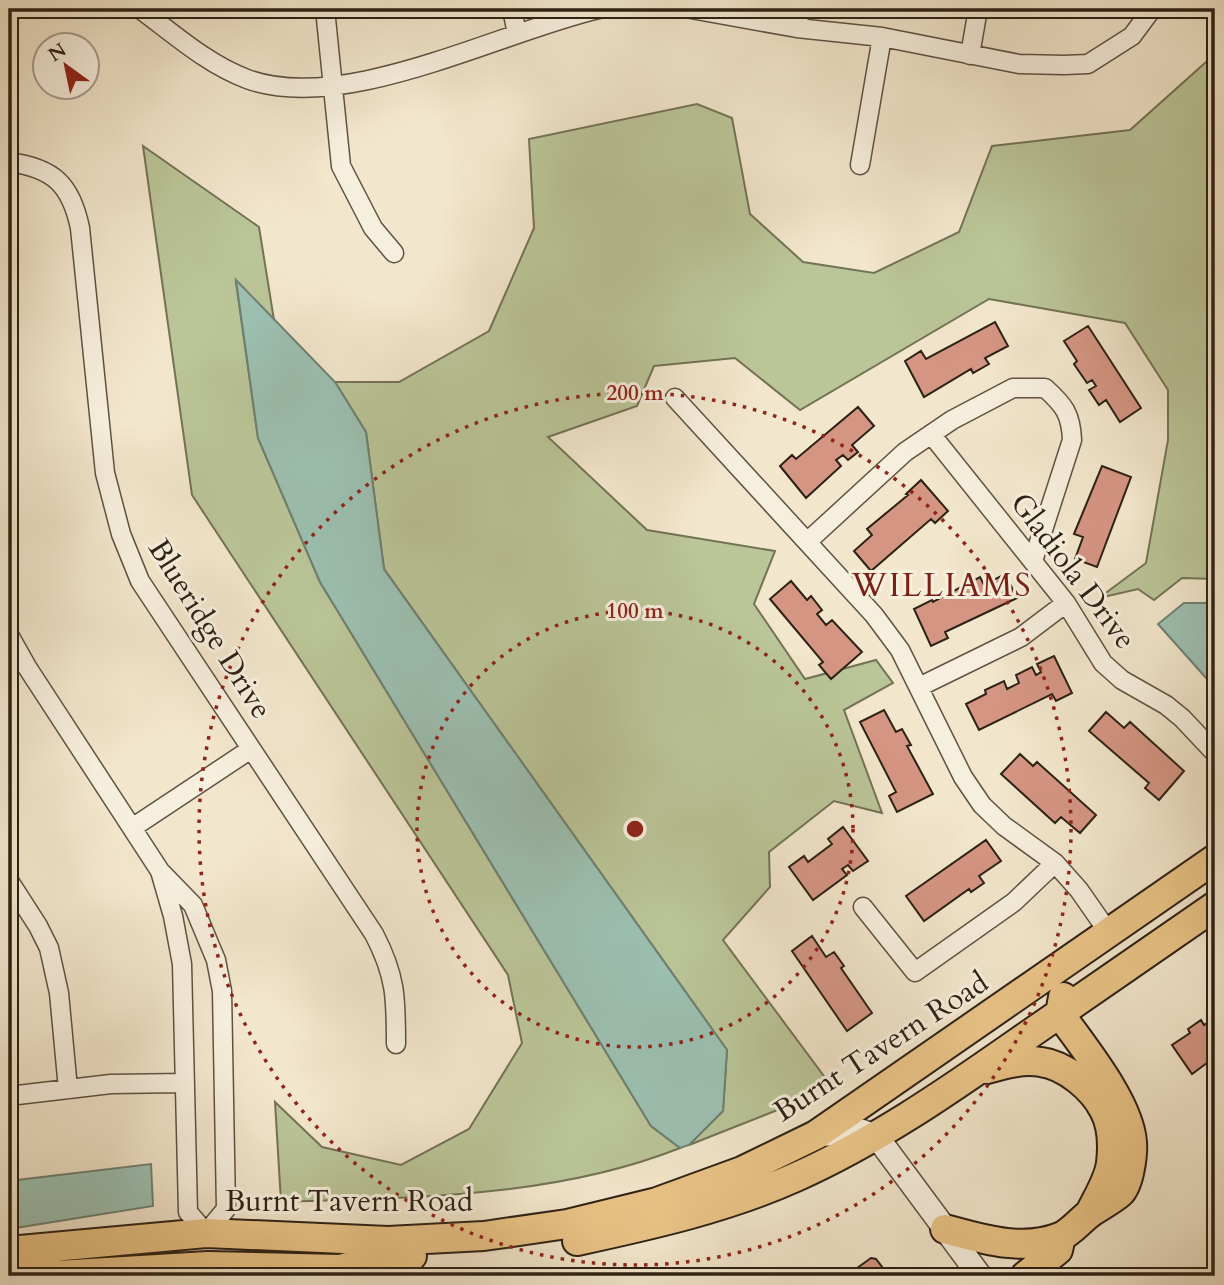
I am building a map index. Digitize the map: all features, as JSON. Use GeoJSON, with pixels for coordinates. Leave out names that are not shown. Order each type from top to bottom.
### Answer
{"type":"FeatureCollection","features":[{"type":"Feature","properties":{"kind":"main road","name":"Burnt Tavern Road"},"geometry":{"type":"LineString","coordinates":[[9,1251],[206,1233],[387,1241],[484,1236],[567,1224],[657,1202],[742,1171],[816,1135],[1215,859]]}},
{"type":"Feature","properties":{"kind":"main road"},"geometry":{"type":"LineString","coordinates":[[945,1229],[1002,1244],[1026,1244],[1061,1237],[1122,1192],[1128,1175],[1132,1143],[1126,1118],[1118,1100],[1060,1014],[1064,993],[1077,979],[1215,882]]}},
{"type":"Feature","properties":{"kind":"main road","name":"Burnt Tavern Road"},"geometry":{"type":"LineString","coordinates":[[9,1276],[42,1267],[57,1275],[208,1266],[340,1269],[392,1255],[446,1257],[556,1246],[663,1222],[786,1181],[877,1137],[1215,906]]}},
{"type":"Feature","properties":{"kind":"main road"},"geometry":{"type":"LineString","coordinates":[[974,1073],[1014,1061],[1042,1062],[1068,1072],[1091,1091],[1105,1110],[1111,1136],[1111,1166],[1090,1213]]}},
{"type":"Feature","properties":{"kind":"main road"},"geometry":{"type":"LineString","coordinates":[[42,1267],[56,1261],[186,1249],[206,1233],[238,1252],[392,1255]]}},
{"type":"Feature","properties":{"kind":"main road"},"geometry":{"type":"LineString","coordinates":[[1025,1276],[1058,1251],[1061,1237]]}},
{"type":"Feature","properties":{"kind":"street"},"geometry":{"type":"LineString","coordinates":[[140,9],[221,68],[249,80],[285,89],[376,79],[561,18],[599,9]]}},
{"type":"Feature","properties":{"kind":"street"},"geometry":{"type":"LineString","coordinates":[[325,9],[341,166],[373,228],[394,253]]}},
{"type":"Feature","properties":{"kind":"street"},"geometry":{"type":"LineString","coordinates":[[512,9],[517,34]]}},
{"type":"Feature","properties":{"kind":"street"},"geometry":{"type":"LineString","coordinates":[[691,9],[797,28],[882,37],[1019,64],[1088,64],[1132,36],[1152,9]]}},
{"type":"Feature","properties":{"kind":"street"},"geometry":{"type":"LineString","coordinates":[[797,28],[800,9]]}},
{"type":"Feature","properties":{"kind":"street"},"geometry":{"type":"LineString","coordinates":[[970,55],[978,9]]}},
{"type":"Feature","properties":{"kind":"street"},"geometry":{"type":"LineString","coordinates":[[860,165],[882,37]]}},
{"type":"Feature","properties":{"kind":"street","name":"Blueridge Drive"},"geometry":{"type":"LineString","coordinates":[[9,162],[29,165],[57,179],[75,203],[80,228],[105,473],[121,534],[140,581],[388,959],[396,1002],[396,1044]]}},
{"type":"Feature","properties":{"kind":"street"},"geometry":{"type":"LineString","coordinates":[[807,542],[905,452],[952,420],[1013,388],[1045,388],[1061,403],[1071,422],[1072,440],[1033,561]]}},
{"type":"Feature","properties":{"kind":"street"},"geometry":{"type":"LineString","coordinates":[[675,398],[874,615],[900,650],[963,776],[982,805],[1004,826],[1055,863],[1079,890],[1109,933]]}},
{"type":"Feature","properties":{"kind":"street","name":"Gladiola Drive"},"geometry":{"type":"LineString","coordinates":[[931,434],[1066,603],[1103,663],[1122,680],[1166,705],[1215,753]]}},
{"type":"Feature","properties":{"kind":"street"},"geometry":{"type":"LineString","coordinates":[[919,687],[1021,637],[1066,603]]}},
{"type":"Feature","properties":{"kind":"street"},"geometry":{"type":"LineString","coordinates":[[9,635],[160,871],[193,905],[216,960],[222,991],[226,1209],[206,1233],[188,1212],[182,964],[173,916],[160,871]]}},
{"type":"Feature","properties":{"kind":"street"},"geometry":{"type":"LineString","coordinates":[[132,828],[251,749]]}},
{"type":"Feature","properties":{"kind":"street"},"geometry":{"type":"LineString","coordinates":[[863,907],[915,972],[1014,902],[1055,863]]}},
{"type":"Feature","properties":{"kind":"street"},"geometry":{"type":"LineString","coordinates":[[9,881],[49,948],[59,993],[68,1089]]}},
{"type":"Feature","properties":{"kind":"street"},"geometry":{"type":"LineString","coordinates":[[9,1096],[111,1084],[184,1083]]}},
{"type":"Feature","properties":{"kind":"street"},"geometry":{"type":"LineString","coordinates":[[816,1135],[861,1131],[877,1137],[980,1276]]}},
{"type":"Feature","properties":{"kind":"shaded area"},"geometry":{"type":"Polygon","coordinates":[[[1215,54],[1215,579],[1182,578],[1154,600],[1138,589],[1099,598],[1146,563],[1168,440],[1168,390],[1125,323],[989,299],[800,410],[735,358],[654,366],[637,406],[548,437],[647,530],[775,551],[754,604],[805,679],[876,660],[893,683],[844,710],[882,813],[834,801],[769,852],[770,887],[723,940],[829,1083],[780,1109],[689,1145],[723,1111],[727,1050],[384,569],[366,432],[335,382],[399,382],[489,331],[534,228],[529,139],[697,104],[732,118],[750,214],[803,262],[874,273],[959,232],[992,146],[1130,130],[1215,54]]]}},
{"type":"Feature","properties":{"kind":"shaded area"},"geometry":{"type":"Polygon","coordinates":[[[143,146],[259,227],[274,320],[236,282],[258,438],[320,582],[651,1126],[680,1148],[583,1177],[534,1186],[433,1196],[281,1202],[275,1102],[322,1147],[401,1165],[469,1129],[522,1043],[508,975],[192,495],[143,146]]]}},
{"type":"Feature","properties":{"kind":"shaded area"},"geometry":{"type":"Polygon","coordinates":[[[236,280],[335,382],[366,432],[384,569],[727,1050],[723,1111],[689,1145],[680,1148],[651,1126],[320,582],[258,438],[236,280]]]}},
{"type":"Feature","properties":{"kind":"shaded area"},"geometry":{"type":"Polygon","coordinates":[[[1184,603],[1215,603],[1215,688],[1158,624],[1184,603]]]}},
{"type":"Feature","properties":{"kind":"shaded area"},"geometry":{"type":"Polygon","coordinates":[[[151,1164],[153,1206],[9,1229],[9,1181],[151,1164]]]}},
{"type":"Feature","properties":{"kind":"building"},"geometry":{"type":"Polygon","coordinates":[[[995,322],[1008,346],[985,358],[989,364],[973,373],[971,369],[924,397],[905,361],[921,351],[926,359],[995,322]]]}},
{"type":"Feature","properties":{"kind":"building"},"geometry":{"type":"Polygon","coordinates":[[[1088,326],[1141,408],[1120,422],[1106,400],[1099,405],[1089,390],[1096,386],[1092,380],[1087,383],[1074,364],[1077,361],[1064,341],[1088,326]]]}},
{"type":"Feature","properties":{"kind":"building"},"geometry":{"type":"Polygon","coordinates":[[[858,407],[874,426],[852,445],[858,452],[848,460],[843,455],[836,460],[841,466],[806,498],[780,466],[792,455],[796,459],[858,407]]]}},
{"type":"Feature","properties":{"kind":"building"},"geometry":{"type":"Polygon","coordinates":[[[1102,466],[1131,477],[1097,567],[1075,559],[1083,537],[1074,534],[1102,466]]]}},
{"type":"Feature","properties":{"kind":"building"},"geometry":{"type":"Polygon","coordinates":[[[921,480],[948,511],[935,523],[931,519],[871,571],[854,551],[872,535],[867,529],[908,495],[906,494],[921,480]]]}},
{"type":"Feature","properties":{"kind":"building"},"geometry":{"type":"Polygon","coordinates":[[[1005,574],[1017,598],[945,632],[948,638],[931,646],[914,609],[980,577],[984,585],[1005,574]]]}},
{"type":"Feature","properties":{"kind":"building"},"geometry":{"type":"Polygon","coordinates":[[[791,581],[807,600],[811,596],[822,610],[817,614],[826,625],[832,620],[862,652],[831,679],[819,665],[823,662],[770,599],[791,581]]]}},
{"type":"Feature","properties":{"kind":"building"},"geometry":{"type":"Polygon","coordinates":[[[1054,656],[1072,693],[1056,701],[1052,694],[979,730],[966,704],[986,694],[985,690],[1004,681],[1007,689],[1019,683],[1016,675],[1032,667],[1036,675],[1041,672],[1037,664],[1054,656]]]}},
{"type":"Feature","properties":{"kind":"building"},"geometry":{"type":"Polygon","coordinates":[[[884,710],[896,732],[902,729],[911,745],[907,746],[933,794],[897,812],[889,796],[896,792],[860,722],[884,710]]]}},
{"type":"Feature","properties":{"kind":"building"},"geometry":{"type":"Polygon","coordinates":[[[1106,712],[1124,728],[1130,722],[1184,771],[1159,800],[1145,788],[1149,783],[1089,731],[1106,712]]]}},
{"type":"Feature","properties":{"kind":"building"},"geometry":{"type":"Polygon","coordinates":[[[1020,754],[1033,766],[1037,762],[1096,815],[1080,833],[1061,817],[1055,823],[1001,774],[1020,754]]]}},
{"type":"Feature","properties":{"kind":"building"},"geometry":{"type":"Polygon","coordinates":[[[843,827],[868,861],[853,871],[848,865],[842,869],[847,875],[813,900],[789,867],[804,856],[808,862],[832,844],[828,839],[843,827]]]}},
{"type":"Feature","properties":{"kind":"building"},"geometry":{"type":"Polygon","coordinates":[[[986,840],[1001,861],[979,876],[984,883],[971,892],[969,889],[924,921],[906,896],[986,840]]]}},
{"type":"Feature","properties":{"kind":"building"},"geometry":{"type":"Polygon","coordinates":[[[812,936],[826,957],[834,952],[844,966],[841,968],[872,1013],[847,1031],[792,951],[812,936]]]}},
{"type":"Feature","properties":{"kind":"building"},"geometry":{"type":"Polygon","coordinates":[[[1213,1019],[1215,1057],[1192,1074],[1172,1045],[1190,1033],[1188,1029],[1201,1020],[1204,1025],[1213,1019]]]}},
{"type":"Feature","properties":{"kind":"building"},"geometry":{"type":"Polygon","coordinates":[[[871,1258],[876,1259],[889,1276],[846,1276],[871,1258]]]}},
{"type":"Feature","properties":{"kind":"district","name":"WILLIAMS"},"geometry":{"type":"Point","coordinates":[942,586]}}]}
